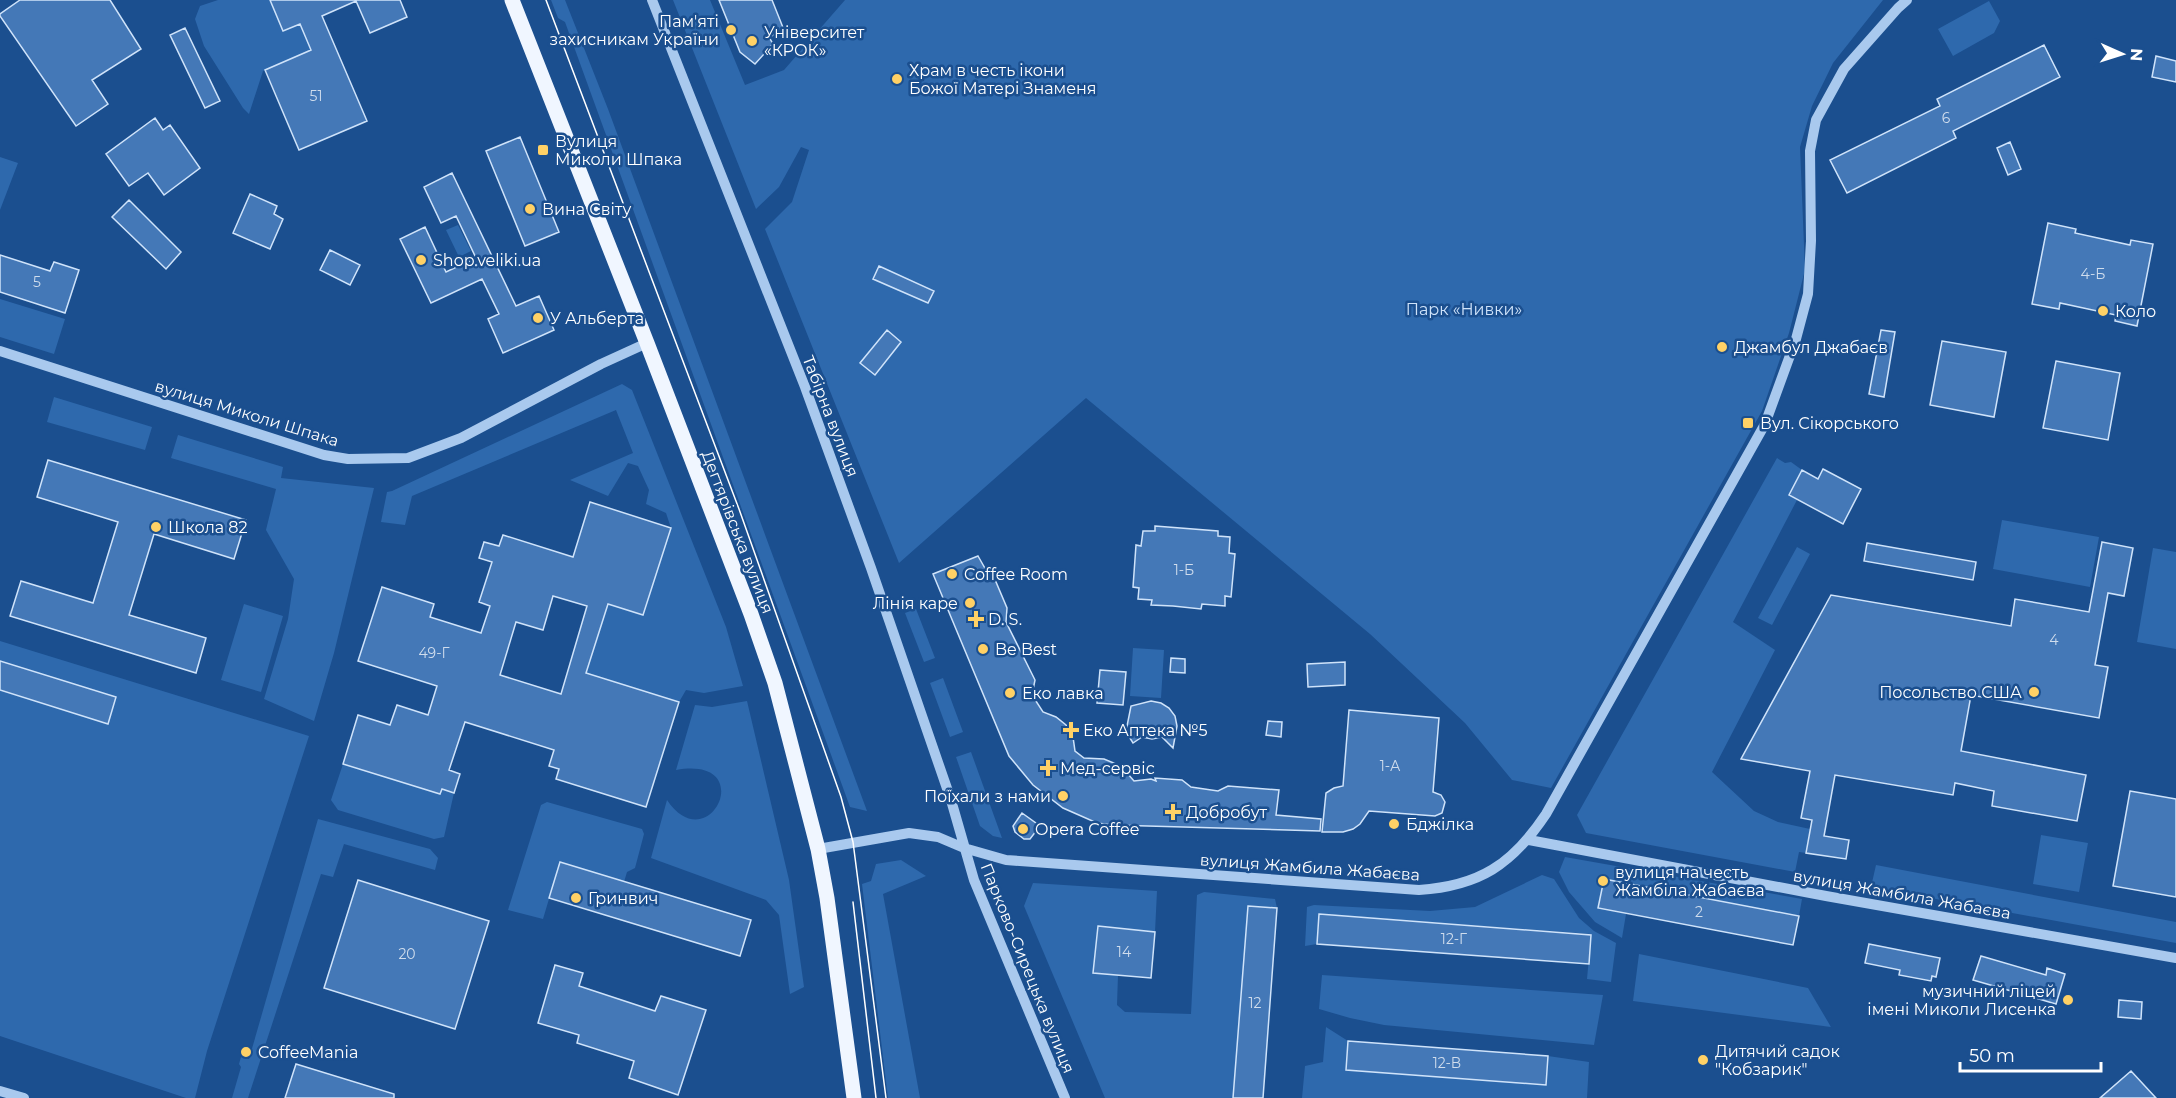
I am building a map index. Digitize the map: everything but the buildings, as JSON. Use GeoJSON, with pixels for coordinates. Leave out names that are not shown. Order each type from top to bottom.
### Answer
{"type":"FeatureCollection","features":[{"type":"Feature","properties":{"kind":"main road","name":"Дегтярівська вулиця"},"geometry":{"type":"LineString","coordinates":[[512,0],[647,343],[747,603],[775,683],[818,849],[827,898],[854,1098]]}},
{"type":"Feature","properties":{"kind":"street","name":"Табірна вулиця"},"geometry":{"type":"LineString","coordinates":[[652,0],[805,387],[874,576],[951,800],[964,848]]}},
{"type":"Feature","properties":{"kind":"street"},"geometry":{"type":"LineString","coordinates":[[1529,840],[1546,814],[1765,424],[1796,339],[1808,294],[1811,242],[1810,151],[1816,120],[1844,69],[1907,0]]}},
{"type":"Feature","properties":{"kind":"street","name":"вулиця Миколи Шпака"},"geometry":{"type":"LineString","coordinates":[[0,351],[324,455],[348,459],[408,458],[461,438],[601,364],[647,343]]}},
{"type":"Feature","properties":{"kind":"street","name":"вулиця Жамбила Жабаєва"},"geometry":{"type":"LineString","coordinates":[[818,849],[909,833],[938,837],[964,848],[1006,860],[1419,891],[1446,888],[1467,882],[1507,861],[1529,840],[1814,894],[2176,958]]}},
{"type":"Feature","properties":{"kind":"street","name":"Парково-Сирецька вулиця"},"geometry":{"type":"LineString","coordinates":[[964,848],[974,880],[1065,1098]]}},
{"type":"Feature","properties":{"kind":"street"},"geometry":{"type":"LineString","coordinates":[[0,1090],[24,1098]]}},
{"type":"Feature","properties":{"kind":"green space"},"geometry":{"type":"Polygon","coordinates":[[[218,0],[270,0],[283,31],[300,24],[311,50],[263,71],[249,114],[204,46],[195,19],[200,6],[218,0]]]}},
{"type":"Feature","properties":{"kind":"green space"},"geometry":{"type":"Polygon","coordinates":[[[551,0],[565,0],[608,109],[867,811],[850,807],[565,22],[558,18],[551,0]]]}},
{"type":"Feature","properties":{"kind":"green space","name":"Парк «Нивки»"},"geometry":{"type":"Polygon","coordinates":[[[673,0],[710,0],[745,85],[784,70],[845,0],[1883,0],[1833,63],[1812,106],[1800,147],[1805,270],[1789,333],[1762,411],[1551,788],[1512,780],[1465,723],[1370,634],[1086,398],[899,563],[765,229],[792,202],[809,150],[801,147],[779,187],[756,209],[673,0]]]}},
{"type":"Feature","properties":{"kind":"green space"},"geometry":{"type":"Polygon","coordinates":[[[1989,1],[2000,21],[1994,33],[1953,56],[1938,29],[1989,1]]]}},
{"type":"Feature","properties":{"kind":"green space"},"geometry":{"type":"Polygon","coordinates":[[[0,157],[18,163],[0,210],[0,157]]]}},
{"type":"Feature","properties":{"kind":"green space"},"geometry":{"type":"Polygon","coordinates":[[[458,225],[471,251],[459,257],[446,230],[458,225]]]}},
{"type":"Feature","properties":{"kind":"green space"},"geometry":{"type":"Polygon","coordinates":[[[0,299],[65,319],[54,354],[0,337],[0,299]]]}},
{"type":"Feature","properties":{"kind":"green space"},"geometry":{"type":"Polygon","coordinates":[[[622,384],[632,390],[726,627],[743,686],[704,693],[686,690],[679,702],[586,673],[608,604],[643,615],[671,528],[666,513],[646,504],[649,490],[638,466],[628,463],[608,496],[570,480],[633,453],[616,410],[412,496],[405,525],[381,522],[387,492],[622,384]]]}},
{"type":"Feature","properties":{"kind":"green space"},"geometry":{"type":"Polygon","coordinates":[[[54,397],[152,427],[145,450],[47,422],[54,397]]]}},
{"type":"Feature","properties":{"kind":"green space"},"geometry":{"type":"Polygon","coordinates":[[[178,435],[283,467],[281,478],[374,488],[334,653],[314,721],[264,699],[288,619],[294,579],[266,530],[276,489],[171,458],[178,435]]]}},
{"type":"Feature","properties":{"kind":"green space"},"geometry":{"type":"Polygon","coordinates":[[[1777,458],[1785,463],[1791,462],[1802,470],[1789,495],[1797,500],[1733,622],[1775,650],[1712,772],[1754,811],[1778,822],[1810,829],[1806,853],[1799,852],[1795,872],[1586,833],[1577,815],[1777,458]]]}},
{"type":"Feature","properties":{"kind":"green space"},"geometry":{"type":"Polygon","coordinates":[[[2002,520],[2099,537],[2090,587],[1993,569],[2002,520]]]}},
{"type":"Feature","properties":{"kind":"green space"},"geometry":{"type":"Polygon","coordinates":[[[1797,547],[1810,554],[1772,625],[1758,618],[1797,547]]]}},
{"type":"Feature","properties":{"kind":"green space"},"geometry":{"type":"Polygon","coordinates":[[[2153,548],[2176,552],[2176,649],[2137,642],[2153,548]]]}},
{"type":"Feature","properties":{"kind":"green space"},"geometry":{"type":"Polygon","coordinates":[[[244,604],[283,616],[261,692],[221,680],[244,604]]]}},
{"type":"Feature","properties":{"kind":"green space"},"geometry":{"type":"Polygon","coordinates":[[[916,609],[935,658],[924,662],[905,613],[916,609]]]}},
{"type":"Feature","properties":{"kind":"green space"},"geometry":{"type":"Polygon","coordinates":[[[0,641],[309,736],[207,1051],[195,1098],[186,1098],[0,1036],[0,641]]]}},
{"type":"Feature","properties":{"kind":"green space"},"geometry":{"type":"Polygon","coordinates":[[[1133,648],[1164,650],[1161,698],[1130,696],[1133,648]]]}},
{"type":"Feature","properties":{"kind":"green space"},"geometry":{"type":"Polygon","coordinates":[[[943,678],[963,732],[950,737],[930,683],[943,678]]]}},
{"type":"Feature","properties":{"kind":"green space"},"geometry":{"type":"Polygon","coordinates":[[[747,701],[789,880],[804,987],[790,994],[779,915],[766,900],[651,858],[667,800],[683,816],[698,819],[710,814],[719,803],[721,789],[716,777],[701,770],[676,770],[695,705],[712,707],[747,701]]]}},
{"type":"Feature","properties":{"kind":"green space"},"geometry":{"type":"Polygon","coordinates":[[[971,752],[1002,838],[993,836],[980,826],[956,757],[971,752]]]}},
{"type":"Feature","properties":{"kind":"green space"},"geometry":{"type":"Polygon","coordinates":[[[343,764],[440,794],[442,789],[454,793],[444,837],[434,839],[338,810],[331,800],[343,764]]]}},
{"type":"Feature","properties":{"kind":"green space"},"geometry":{"type":"Polygon","coordinates":[[[547,802],[642,829],[644,834],[635,868],[627,872],[624,882],[560,862],[543,919],[508,910],[541,805],[547,802]]]}},
{"type":"Feature","properties":{"kind":"green space"},"geometry":{"type":"Polygon","coordinates":[[[318,819],[430,849],[438,858],[435,870],[344,844],[333,877],[321,874],[248,1098],[232,1098],[241,1067],[239,1064],[241,1057],[249,1059],[318,819]]]}},
{"type":"Feature","properties":{"kind":"green space"},"geometry":{"type":"Polygon","coordinates":[[[2041,835],[2088,843],[2079,892],[2033,884],[2041,835]]]}},
{"type":"Feature","properties":{"kind":"green space"},"geometry":{"type":"Polygon","coordinates":[[[1565,857],[1802,899],[1799,916],[1604,879],[1598,907],[1626,914],[1622,938],[1595,922],[1569,892],[1559,872],[1565,857]]]}},
{"type":"Feature","properties":{"kind":"green space"},"geometry":{"type":"Polygon","coordinates":[[[901,860],[926,876],[883,894],[920,1098],[888,1098],[862,884],[871,881],[876,864],[901,860]]]}},
{"type":"Feature","properties":{"kind":"green space"},"geometry":{"type":"Polygon","coordinates":[[[1876,865],[2176,922],[2176,943],[1871,887],[1876,865]]]}},
{"type":"Feature","properties":{"kind":"green space"},"geometry":{"type":"Polygon","coordinates":[[[1542,875],[1554,879],[1579,918],[1594,931],[1616,943],[1611,982],[1587,979],[1591,934],[1319,914],[1317,944],[1305,946],[1307,907],[1314,905],[1430,911],[1475,907],[1542,875]]]}},
{"type":"Feature","properties":{"kind":"green space"},"geometry":{"type":"Polygon","coordinates":[[[1033,883],[1157,891],[1155,932],[1098,927],[1093,972],[1118,975],[1117,1005],[1125,1012],[1191,1014],[1197,895],[1204,892],[1275,899],[1277,908],[1248,906],[1233,1098],[1105,1098],[1024,906],[1033,883]]]}},
{"type":"Feature","properties":{"kind":"green space"},"geometry":{"type":"Polygon","coordinates":[[[1639,954],[1808,988],[1831,1027],[1633,1001],[1639,954]]]}},
{"type":"Feature","properties":{"kind":"green space"},"geometry":{"type":"Polygon","coordinates":[[[1322,975],[1603,995],[1594,1045],[1384,1025],[1350,1018],[1319,1009],[1322,975]]]}},
{"type":"Feature","properties":{"kind":"green space"},"geometry":{"type":"Polygon","coordinates":[[[1326,1027],[1348,1041],[1346,1070],[1546,1085],[1548,1056],[1589,1062],[1587,1098],[1302,1098],[1305,1066],[1323,1062],[1326,1027]]]}},
{"type":"Feature","properties":{"kind":"tram line"},"geometry":{"type":"LineString","coordinates":[[546,0],[739,509],[841,797],[853,842],[886,1098]]}},
{"type":"Feature","properties":{"kind":"tram line"},"geometry":{"type":"LineString","coordinates":[[853,902],[876,1098]]}},
{"type":"Feature","properties":{"kind":"place","name":"Пам'яті захисникам України"},"geometry":{"type":"Point","coordinates":[731,30]}},
{"type":"Feature","properties":{"kind":"place","name":"Університет «КРОК»"},"geometry":{"type":"Point","coordinates":[752,41]}},
{"type":"Feature","properties":{"kind":"place","name":"Храм в честь ікони Божої Матері Знаменя"},"geometry":{"type":"Point","coordinates":[897,79]}},
{"type":"Feature","properties":{"kind":"place","name":"Вулиця Миколи Шпака"},"geometry":{"type":"Point","coordinates":[543,150]}},
{"type":"Feature","properties":{"kind":"place","name":"Вина Світу"},"geometry":{"type":"Point","coordinates":[530,209]}},
{"type":"Feature","properties":{"kind":"place","name":"Shop.veliki.ua"},"geometry":{"type":"Point","coordinates":[421,260]}},
{"type":"Feature","properties":{"kind":"place","name":"Коло"},"geometry":{"type":"Point","coordinates":[2103,311]}},
{"type":"Feature","properties":{"kind":"place","name":"У Альберта"},"geometry":{"type":"Point","coordinates":[538,318]}},
{"type":"Feature","properties":{"kind":"place","name":"Джамбул Джабаєв"},"geometry":{"type":"Point","coordinates":[1722,347]}},
{"type":"Feature","properties":{"kind":"place","name":"Вул. Сікорського"},"geometry":{"type":"Point","coordinates":[1748,423]}},
{"type":"Feature","properties":{"kind":"place","name":"Школа 82"},"geometry":{"type":"Point","coordinates":[156,527]}},
{"type":"Feature","properties":{"kind":"place","name":"Coffee Room"},"geometry":{"type":"Point","coordinates":[952,574]}},
{"type":"Feature","properties":{"kind":"place","name":"Лінія каре"},"geometry":{"type":"Point","coordinates":[970,603]}},
{"type":"Feature","properties":{"kind":"place","name":"D. S."},"geometry":{"type":"Point","coordinates":[976,619]}},
{"type":"Feature","properties":{"kind":"place","name":"Be Best"},"geometry":{"type":"Point","coordinates":[983,649]}},
{"type":"Feature","properties":{"kind":"place","name":"Посольство США"},"geometry":{"type":"Point","coordinates":[2034,692]}},
{"type":"Feature","properties":{"kind":"place","name":"Еко лавка"},"geometry":{"type":"Point","coordinates":[1010,693]}},
{"type":"Feature","properties":{"kind":"place","name":"Еко Аптека №5"},"geometry":{"type":"Point","coordinates":[1071,730]}},
{"type":"Feature","properties":{"kind":"place","name":"Мед-сервіс"},"geometry":{"type":"Point","coordinates":[1048,768]}},
{"type":"Feature","properties":{"kind":"place","name":"Поїхали з нами"},"geometry":{"type":"Point","coordinates":[1063,796]}},
{"type":"Feature","properties":{"kind":"place","name":"Добробут"},"geometry":{"type":"Point","coordinates":[1173,812]}},
{"type":"Feature","properties":{"kind":"place","name":"Бджілка"},"geometry":{"type":"Point","coordinates":[1394,824]}},
{"type":"Feature","properties":{"kind":"place","name":"Opera Coffee"},"geometry":{"type":"Point","coordinates":[1023,829]}},
{"type":"Feature","properties":{"kind":"place","name":"вулиця на честь Жамбіла Жабаєва"},"geometry":{"type":"Point","coordinates":[1603,881]}},
{"type":"Feature","properties":{"kind":"place","name":"Гринвич"},"geometry":{"type":"Point","coordinates":[576,898]}},
{"type":"Feature","properties":{"kind":"place","name":"музичний ліцей імені Миколи Лисенка"},"geometry":{"type":"Point","coordinates":[2068,1000]}},
{"type":"Feature","properties":{"kind":"place","name":"CoffeeMania"},"geometry":{"type":"Point","coordinates":[246,1052]}},
{"type":"Feature","properties":{"kind":"place","name":"Дитячий садок \"Кобзарик\""},"geometry":{"type":"Point","coordinates":[1703,1060]}}]}
